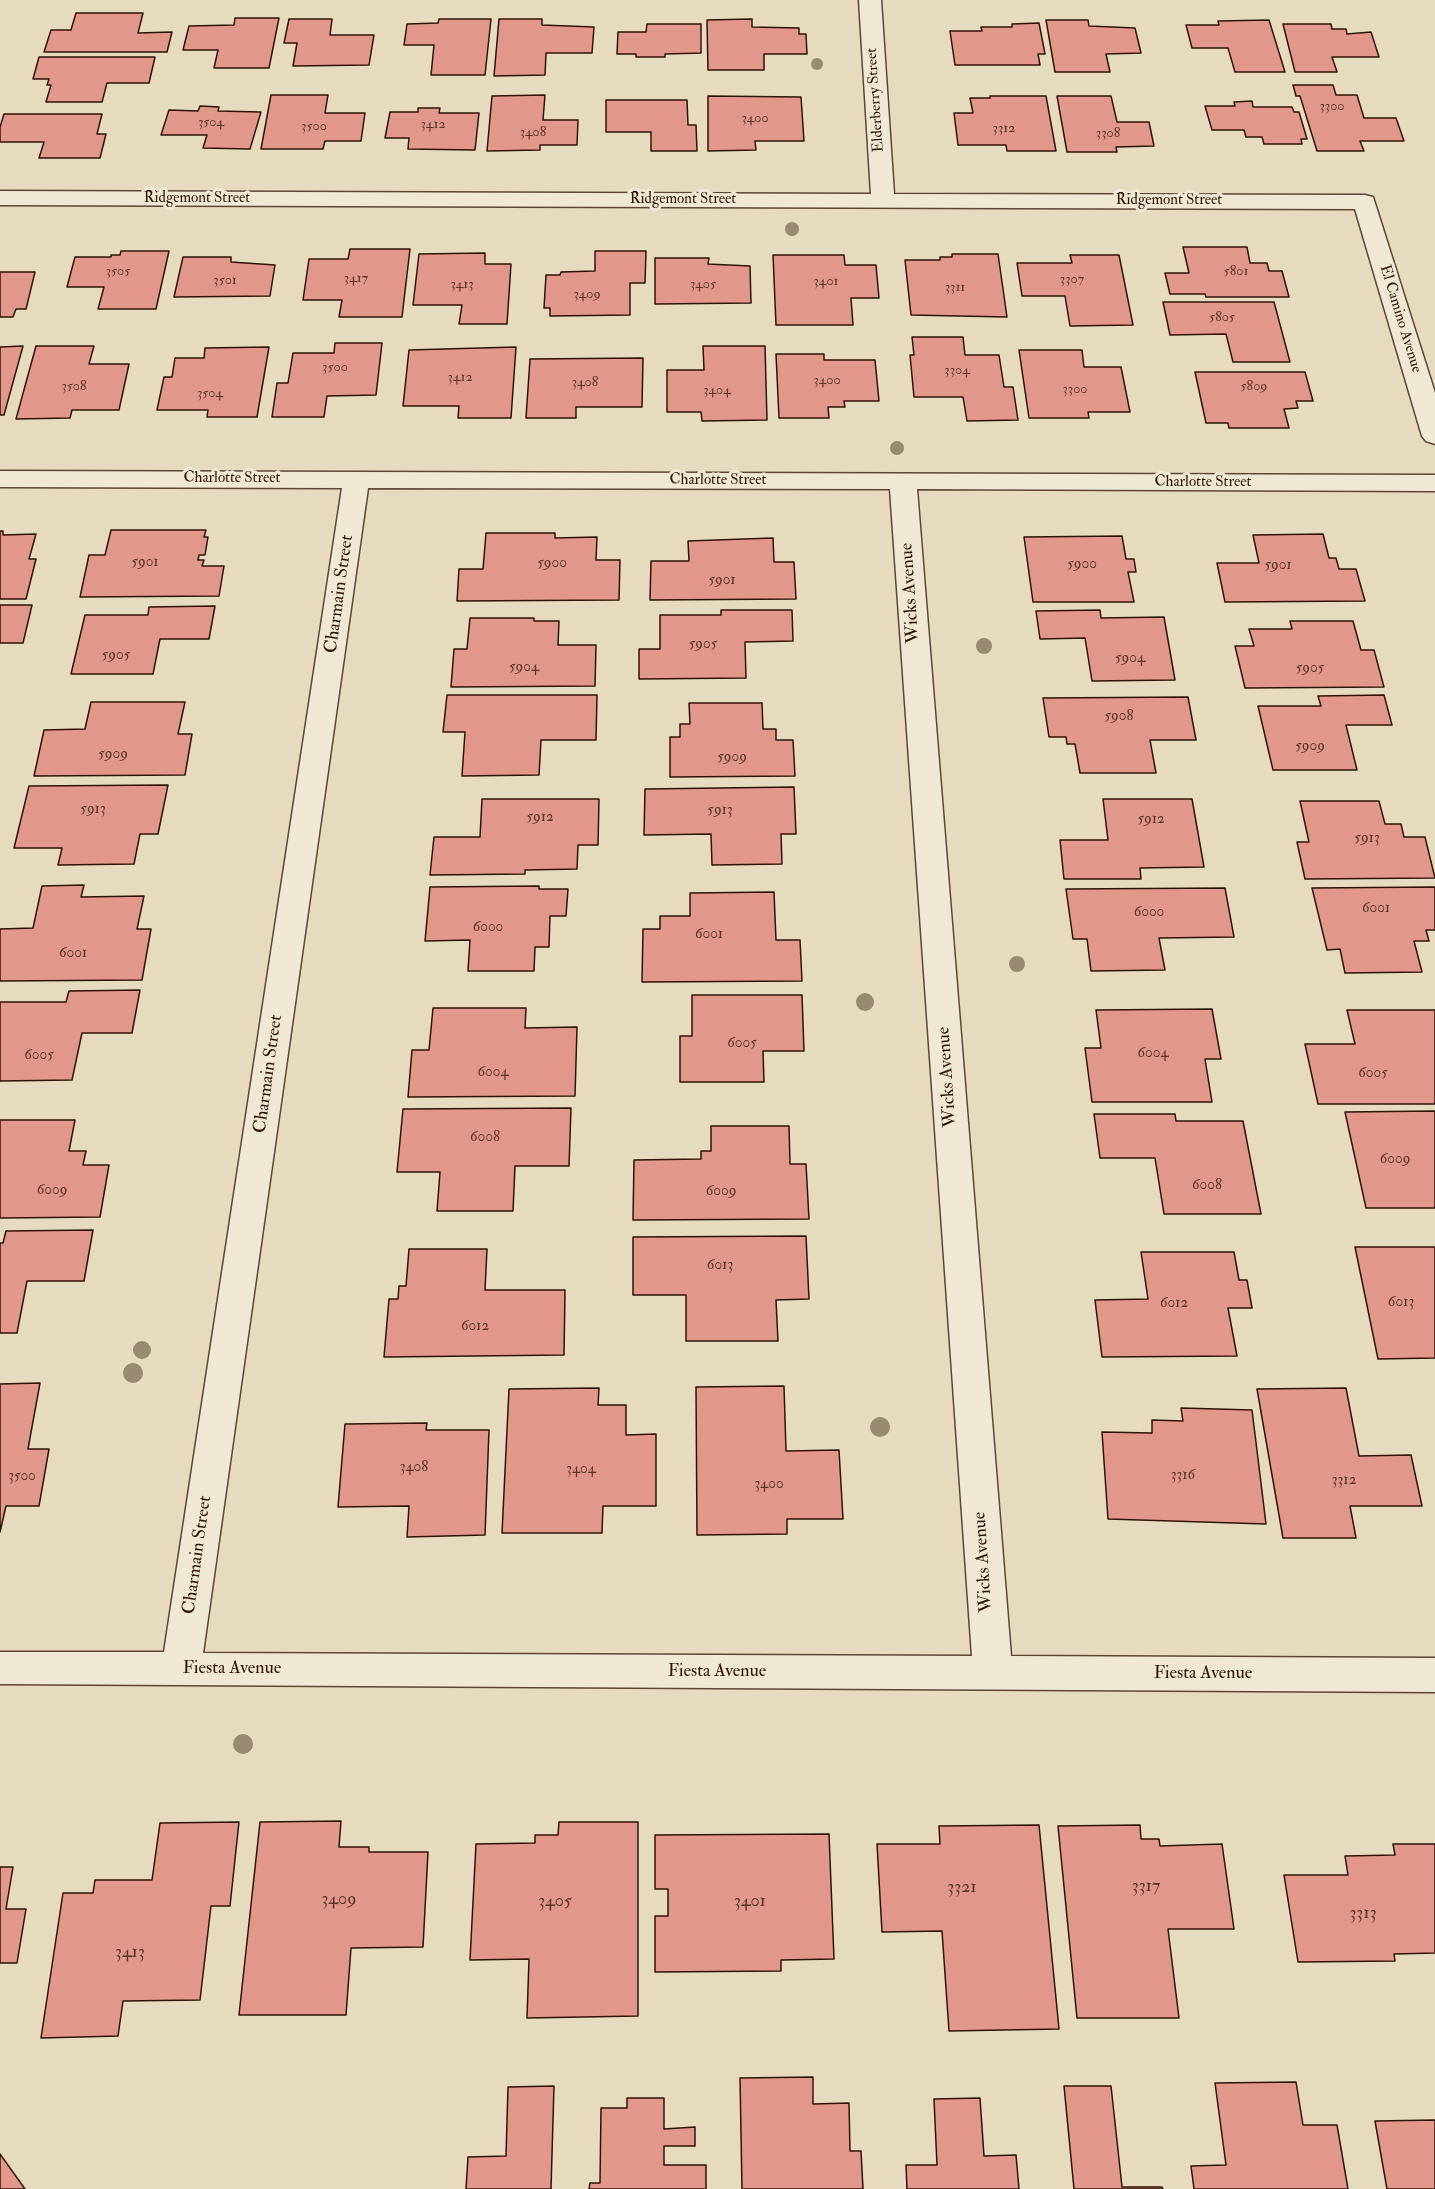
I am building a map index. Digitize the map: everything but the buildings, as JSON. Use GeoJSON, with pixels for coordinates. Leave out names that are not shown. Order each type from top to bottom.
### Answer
{"type":"FeatureCollection","features":[{"type":"Feature","properties":{"kind":"street","name":"Elderberry Street"},"geometry":{"type":"LineString","coordinates":[[870,0],[883,201]]}},
{"type":"Feature","properties":{"kind":"street","name":"Ridgemont Street"},"geometry":{"type":"LineString","coordinates":[[0,198],[1365,202]]}},
{"type":"Feature","properties":{"kind":"street","name":"El Camino Avenue"},"geometry":{"type":"LineString","coordinates":[[1365,202],[1435,436]]}},
{"type":"Feature","properties":{"kind":"street","name":"Charlotte Street"},"geometry":{"type":"LineString","coordinates":[[0,479],[1435,483]]}},
{"type":"Feature","properties":{"kind":"street","name":"Charmain Street"},"geometry":{"type":"LineString","coordinates":[[181,1669],[356,480]]}},
{"type":"Feature","properties":{"kind":"street","name":"Wicks Avenue"},"geometry":{"type":"LineString","coordinates":[[903,482],[993,1673]]}},
{"type":"Feature","properties":{"kind":"street","name":"Fiesta Avenue"},"geometry":{"type":"LineString","coordinates":[[0,1668],[1435,1675]]}}]}
